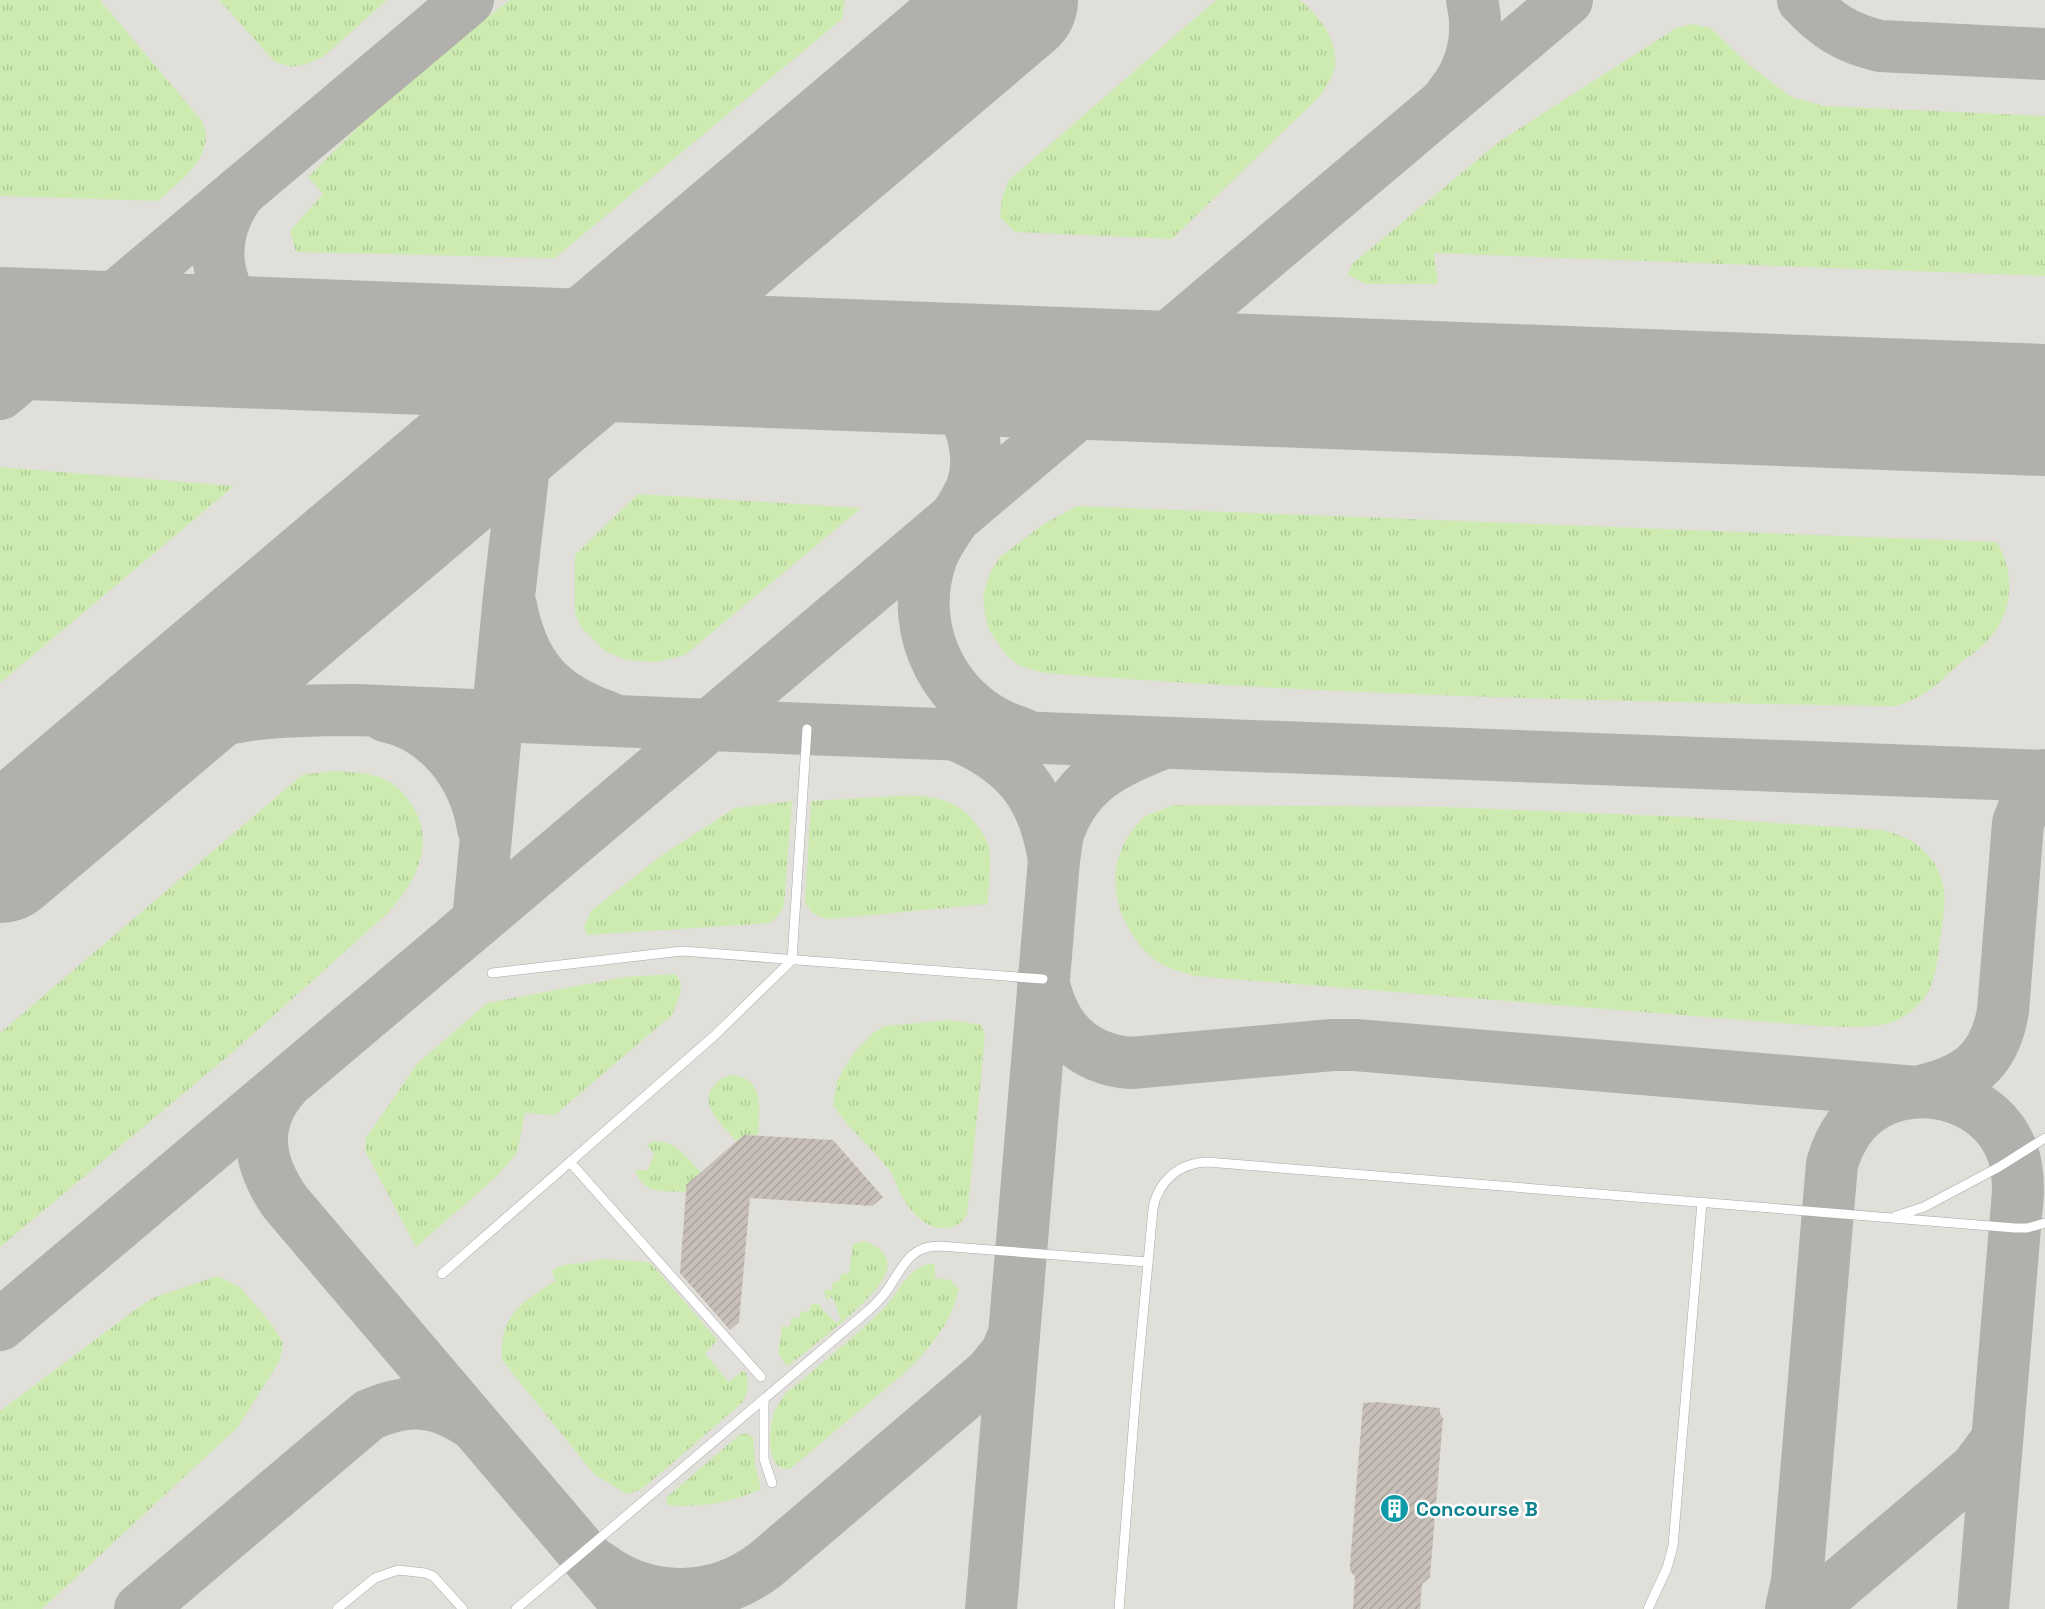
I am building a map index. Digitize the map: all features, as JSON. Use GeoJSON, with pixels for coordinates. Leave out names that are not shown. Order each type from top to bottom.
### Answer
{"type":"FeatureCollection","features":[{"type":"Feature","properties":{"kind":"lane"},"geometry":{"type":"LineString","coordinates":[[442,1274],[714,1036],[792,960],[807,729]]}},
{"type":"Feature","properties":{"kind":"lane"},"geometry":{"type":"LineString","coordinates":[[492,973],[682,951],[1043,979]]}},
{"type":"Feature","properties":{"kind":"lane"},"geometry":{"type":"LineString","coordinates":[[1881,1217],[1904,1214],[1924,1207],[2045,1141]]}},
{"type":"Feature","properties":{"kind":"lane"},"geometry":{"type":"LineString","coordinates":[[570,1162],[761,1377]]}},
{"type":"Feature","properties":{"kind":"lane"},"geometry":{"type":"LineString","coordinates":[[1119,1609],[1152,1209],[1157,1192],[1175,1172],[1192,1163],[2015,1228],[2027,1228],[2045,1223]]}},
{"type":"Feature","properties":{"kind":"lane"},"geometry":{"type":"LineString","coordinates":[[1648,1609],[1667,1568],[1673,1546],[1702,1202]]}},
{"type":"Feature","properties":{"kind":"lane"},"geometry":{"type":"LineString","coordinates":[[516,1609],[870,1310],[887,1291],[908,1258],[921,1249],[939,1246],[1148,1262]]}},
{"type":"Feature","properties":{"kind":"lane"},"geometry":{"type":"LineString","coordinates":[[764,1399],[764,1459],[772,1483]]}},
{"type":"Feature","properties":{"kind":"lane"},"geometry":{"type":"LineString","coordinates":[[337,1609],[375,1578],[398,1570],[433,1576],[463,1609]]}},
{"type":"Feature","properties":{"kind":"shaded area"},"geometry":{"type":"Polygon","coordinates":[[[0,0],[2045,0],[2045,1609],[0,1609],[0,0]]]}},
{"type":"Feature","properties":{"kind":"green space"},"geometry":{"type":"Polygon","coordinates":[[[0,0],[100,0],[202,121],[206,133],[201,155],[189,172],[158,201],[0,196],[0,0]]]}},
{"type":"Feature","properties":{"kind":"green space"},"geometry":{"type":"Polygon","coordinates":[[[219,0],[387,0],[323,57],[307,64],[291,67],[275,62],[219,0]]]}},
{"type":"Feature","properties":{"kind":"green space"},"geometry":{"type":"Polygon","coordinates":[[[510,0],[845,0],[842,19],[555,258],[296,252],[290,231],[323,194],[308,177],[372,113],[457,40],[510,0]]]}},
{"type":"Feature","properties":{"kind":"green space"},"geometry":{"type":"Polygon","coordinates":[[[1216,0],[1300,0],[1307,6],[1326,29],[1335,56],[1333,74],[1320,96],[1172,239],[1015,232],[1000,217],[1002,198],[1009,180],[1216,0]]]}},
{"type":"Feature","properties":{"kind":"green space"},"geometry":{"type":"Polygon","coordinates":[[[1692,24],[1711,28],[1748,64],[1791,97],[1825,106],[2045,116],[2045,276],[1434,253],[1438,284],[1366,284],[1348,275],[1352,264],[1500,141],[1676,28],[1692,24]]]}},
{"type":"Feature","properties":{"kind":"green space"},"geometry":{"type":"Polygon","coordinates":[[[0,467],[234,486],[0,683],[0,467]]]}},
{"type":"Feature","properties":{"kind":"green space"},"geometry":{"type":"Polygon","coordinates":[[[638,494],[861,508],[685,655],[656,662],[626,660],[605,651],[582,628],[575,614],[575,555],[638,494]]]}},
{"type":"Feature","properties":{"kind":"green space"},"geometry":{"type":"Polygon","coordinates":[[[1077,506],[1997,542],[2007,570],[2009,597],[2000,623],[1977,651],[1931,689],[1896,706],[1364,692],[1044,673],[1020,666],[1007,656],[989,630],[983,596],[989,575],[999,558],[1042,525],[1077,506]]]}},
{"type":"Feature","properties":{"kind":"green space"},"geometry":{"type":"Polygon","coordinates":[[[333,771],[361,773],[382,778],[401,791],[414,808],[421,826],[422,853],[413,879],[405,891],[388,913],[233,1052],[0,1247],[0,1033],[302,775],[333,771]]]}},
{"type":"Feature","properties":{"kind":"green space"},"geometry":{"type":"Polygon","coordinates":[[[921,796],[943,800],[953,804],[971,818],[983,834],[989,850],[988,904],[830,919],[815,914],[805,903],[811,801],[921,796]]]}},
{"type":"Feature","properties":{"kind":"green space"},"geometry":{"type":"Polygon","coordinates":[[[792,801],[784,906],[770,923],[587,935],[584,927],[591,911],[662,855],[735,808],[792,801]]]}},
{"type":"Feature","properties":{"kind":"green space"},"geometry":{"type":"Polygon","coordinates":[[[1174,805],[1446,807],[1687,817],[1883,830],[1915,843],[1931,858],[1941,878],[1944,890],[1944,909],[1935,975],[1927,994],[1912,1011],[1891,1023],[1864,1027],[1793,1024],[1195,976],[1162,964],[1146,952],[1127,925],[1116,893],[1118,861],[1123,846],[1132,831],[1144,817],[1174,805]]]}},
{"type":"Feature","properties":{"kind":"green space"},"geometry":{"type":"Polygon","coordinates":[[[675,974],[680,980],[681,991],[672,1015],[555,1115],[525,1113],[517,1153],[496,1177],[416,1247],[365,1151],[366,1138],[417,1064],[487,1003],[625,977],[675,974]]]}},
{"type":"Feature","properties":{"kind":"green space"},"geometry":{"type":"Polygon","coordinates":[[[949,1020],[982,1025],[985,1037],[967,1215],[956,1226],[940,1228],[926,1223],[915,1214],[898,1189],[891,1172],[846,1123],[833,1105],[837,1081],[853,1054],[873,1033],[885,1026],[949,1020]]]}},
{"type":"Feature","properties":{"kind":"green space"},"geometry":{"type":"Polygon","coordinates":[[[732,1075],[751,1082],[758,1097],[759,1106],[758,1135],[744,1135],[736,1141],[715,1117],[709,1102],[709,1095],[714,1085],[732,1075]]]}},
{"type":"Feature","properties":{"kind":"green space"},"geometry":{"type":"Polygon","coordinates":[[[654,1141],[675,1147],[701,1172],[687,1185],[686,1192],[655,1190],[643,1184],[639,1178],[635,1170],[648,1170],[654,1154],[647,1145],[654,1141]]]}},
{"type":"Feature","properties":{"kind":"green space"},"geometry":{"type":"Polygon","coordinates":[[[864,1241],[882,1251],[887,1259],[887,1270],[882,1281],[844,1321],[788,1366],[786,1365],[778,1352],[782,1326],[790,1327],[791,1318],[799,1318],[801,1312],[809,1311],[812,1304],[820,1304],[820,1307],[836,1323],[841,1319],[834,1301],[830,1296],[828,1300],[826,1299],[824,1290],[832,1290],[833,1282],[839,1281],[842,1273],[849,1274],[853,1244],[864,1241]]]}},
{"type":"Feature","properties":{"kind":"green space"},"geometry":{"type":"Polygon","coordinates":[[[601,1259],[650,1262],[717,1340],[705,1354],[729,1382],[742,1371],[746,1373],[747,1381],[747,1393],[742,1403],[642,1489],[627,1494],[594,1474],[502,1360],[504,1332],[508,1321],[522,1304],[555,1281],[552,1271],[562,1265],[601,1259]]]}},
{"type":"Feature","properties":{"kind":"green space"},"geometry":{"type":"Polygon","coordinates":[[[928,1264],[935,1264],[935,1278],[950,1280],[959,1289],[953,1308],[934,1341],[895,1381],[790,1469],[781,1468],[775,1463],[772,1455],[770,1436],[775,1410],[785,1394],[880,1312],[913,1272],[928,1264]]]}},
{"type":"Feature","properties":{"kind":"green space"},"geometry":{"type":"Polygon","coordinates":[[[217,1276],[240,1287],[273,1326],[283,1343],[280,1360],[238,1427],[42,1609],[0,1609],[0,1411],[153,1298],[217,1276]]]}},
{"type":"Feature","properties":{"kind":"green space"},"geometry":{"type":"Polygon","coordinates":[[[744,1433],[753,1437],[755,1464],[761,1489],[738,1498],[715,1503],[692,1506],[667,1505],[667,1497],[744,1433]]]}},
{"type":"Feature","properties":{"kind":"building"},"geometry":{"type":"Polygon","coordinates":[[[744,1135],[833,1140],[883,1197],[872,1206],[750,1198],[739,1322],[730,1330],[680,1273],[686,1185],[744,1135]]]}},
{"type":"Feature","properties":{"kind":"building","name":"Concourse B"},"geometry":{"type":"Polygon","coordinates":[[[1376,1402],[1440,1408],[1443,1418],[1430,1577],[1422,1584],[1420,1609],[1353,1609],[1355,1576],[1350,1571],[1350,1565],[1363,1403],[1376,1402]]]}},
{"type":"Feature","properties":{"kind":"taxiway"},"geometry":{"type":"LineString","coordinates":[[0,394],[468,0]]}},
{"type":"Feature","properties":{"kind":"taxiway"},"geometry":{"type":"LineString","coordinates":[[1005,6],[1007,0]]}},
{"type":"Feature","properties":{"kind":"taxiway"},"geometry":{"type":"LineString","coordinates":[[1450,96],[1458,86],[1473,51],[1475,26],[1472,0]]}},
{"type":"Feature","properties":{"kind":"taxiway"},"geometry":{"type":"LineString","coordinates":[[0,1325],[1567,0]]}},
{"type":"Feature","properties":{"kind":"taxiway"},"geometry":{"type":"LineString","coordinates":[[1803,0],[1820,17],[1847,35],[1880,46],[2045,54]]}},
{"type":"Feature","properties":{"kind":"taxiway"},"geometry":{"type":"LineString","coordinates":[[240,192],[229,209],[222,227],[219,264],[223,281],[231,298],[242,313],[258,327],[271,335],[296,344]]}},
{"type":"Feature","properties":{"kind":"taxiway"},"geometry":{"type":"LineString","coordinates":[[478,921],[509,596],[525,458],[537,426],[551,401],[592,355]]}},
{"type":"Feature","properties":{"kind":"taxiway"},"geometry":{"type":"LineString","coordinates":[[895,367],[928,375],[949,389],[958,401],[971,429],[976,459],[975,474],[968,496],[940,540],[931,559],[925,587],[924,614],[929,640],[939,665],[953,688],[972,707],[995,722],[1021,733]]}},
{"type":"Feature","properties":{"kind":"taxiway"},"geometry":{"type":"LineString","coordinates":[[2036,410],[2045,413]]}},
{"type":"Feature","properties":{"kind":"taxiway"},"geometry":{"type":"LineString","coordinates":[[511,606],[523,646],[542,677],[570,700],[608,717]]}},
{"type":"Feature","properties":{"kind":"taxiway"},"geometry":{"type":"LineString","coordinates":[[74,795],[141,750],[201,725],[277,712],[330,710],[2045,776]]}},
{"type":"Feature","properties":{"kind":"taxiway"},"geometry":{"type":"LineString","coordinates":[[385,716],[422,731],[451,757],[472,790],[483,828]]}},
{"type":"Feature","properties":{"kind":"taxiway"},"geometry":{"type":"LineString","coordinates":[[956,735],[996,756],[1024,783],[1043,817],[1054,860],[991,1609]]}},
{"type":"Feature","properties":{"kind":"taxiway"},"geometry":{"type":"LineString","coordinates":[[1054,860],[1060,828],[1077,797],[1088,785],[1100,774],[1128,758],[1161,744]]}},
{"type":"Feature","properties":{"kind":"taxiway"},"geometry":{"type":"LineString","coordinates":[[1043,979],[1053,1012],[1071,1038],[1097,1055],[1131,1063],[1332,1045],[1355,1045],[1916,1092],[1949,1083],[1963,1076],[1974,1068],[1993,1045],[2003,1011],[2018,823],[2025,805],[2045,775]]}},
{"type":"Feature","properties":{"kind":"taxiway"},"geometry":{"type":"LineString","coordinates":[[284,1086],[273,1100],[266,1115],[262,1144],[269,1173],[285,1202],[631,1609]]}},
{"type":"Feature","properties":{"kind":"taxiway"},"geometry":{"type":"LineString","coordinates":[[1791,1609],[1797,1581],[1832,1164],[1838,1146],[1859,1116],[1874,1105],[1893,1097],[1913,1093],[1933,1093],[1954,1097],[1972,1105],[1989,1117],[2002,1132],[2012,1151],[2017,1171],[2018,1192],[1983,1609]]}},
{"type":"Feature","properties":{"kind":"taxiway"},"geometry":{"type":"LineString","coordinates":[[598,1566],[638,1587],[682,1594],[725,1587],[746,1578],[765,1565],[990,1373],[1006,1353],[1014,1335]]}},
{"type":"Feature","properties":{"kind":"taxiway"},"geometry":{"type":"LineString","coordinates":[[140,1609],[369,1415],[397,1405],[423,1404],[448,1410],[473,1424]]}},
{"type":"Feature","properties":{"kind":"taxiway"},"geometry":{"type":"LineString","coordinates":[[1810,1609],[1976,1468],[1996,1441]]}},
{"type":"Feature","properties":{"kind":"runway"},"geometry":{"type":"LineString","coordinates":[[0,857],[1012,0]]}},
{"type":"Feature","properties":{"kind":"runway"},"geometry":{"type":"LineString","coordinates":[[0,333],[2045,410]]}},
{"type":"Feature","properties":{"kind":"place","name":"Concourse B"},"geometry":{"type":"Point","coordinates":[1395,1509]}}]}
